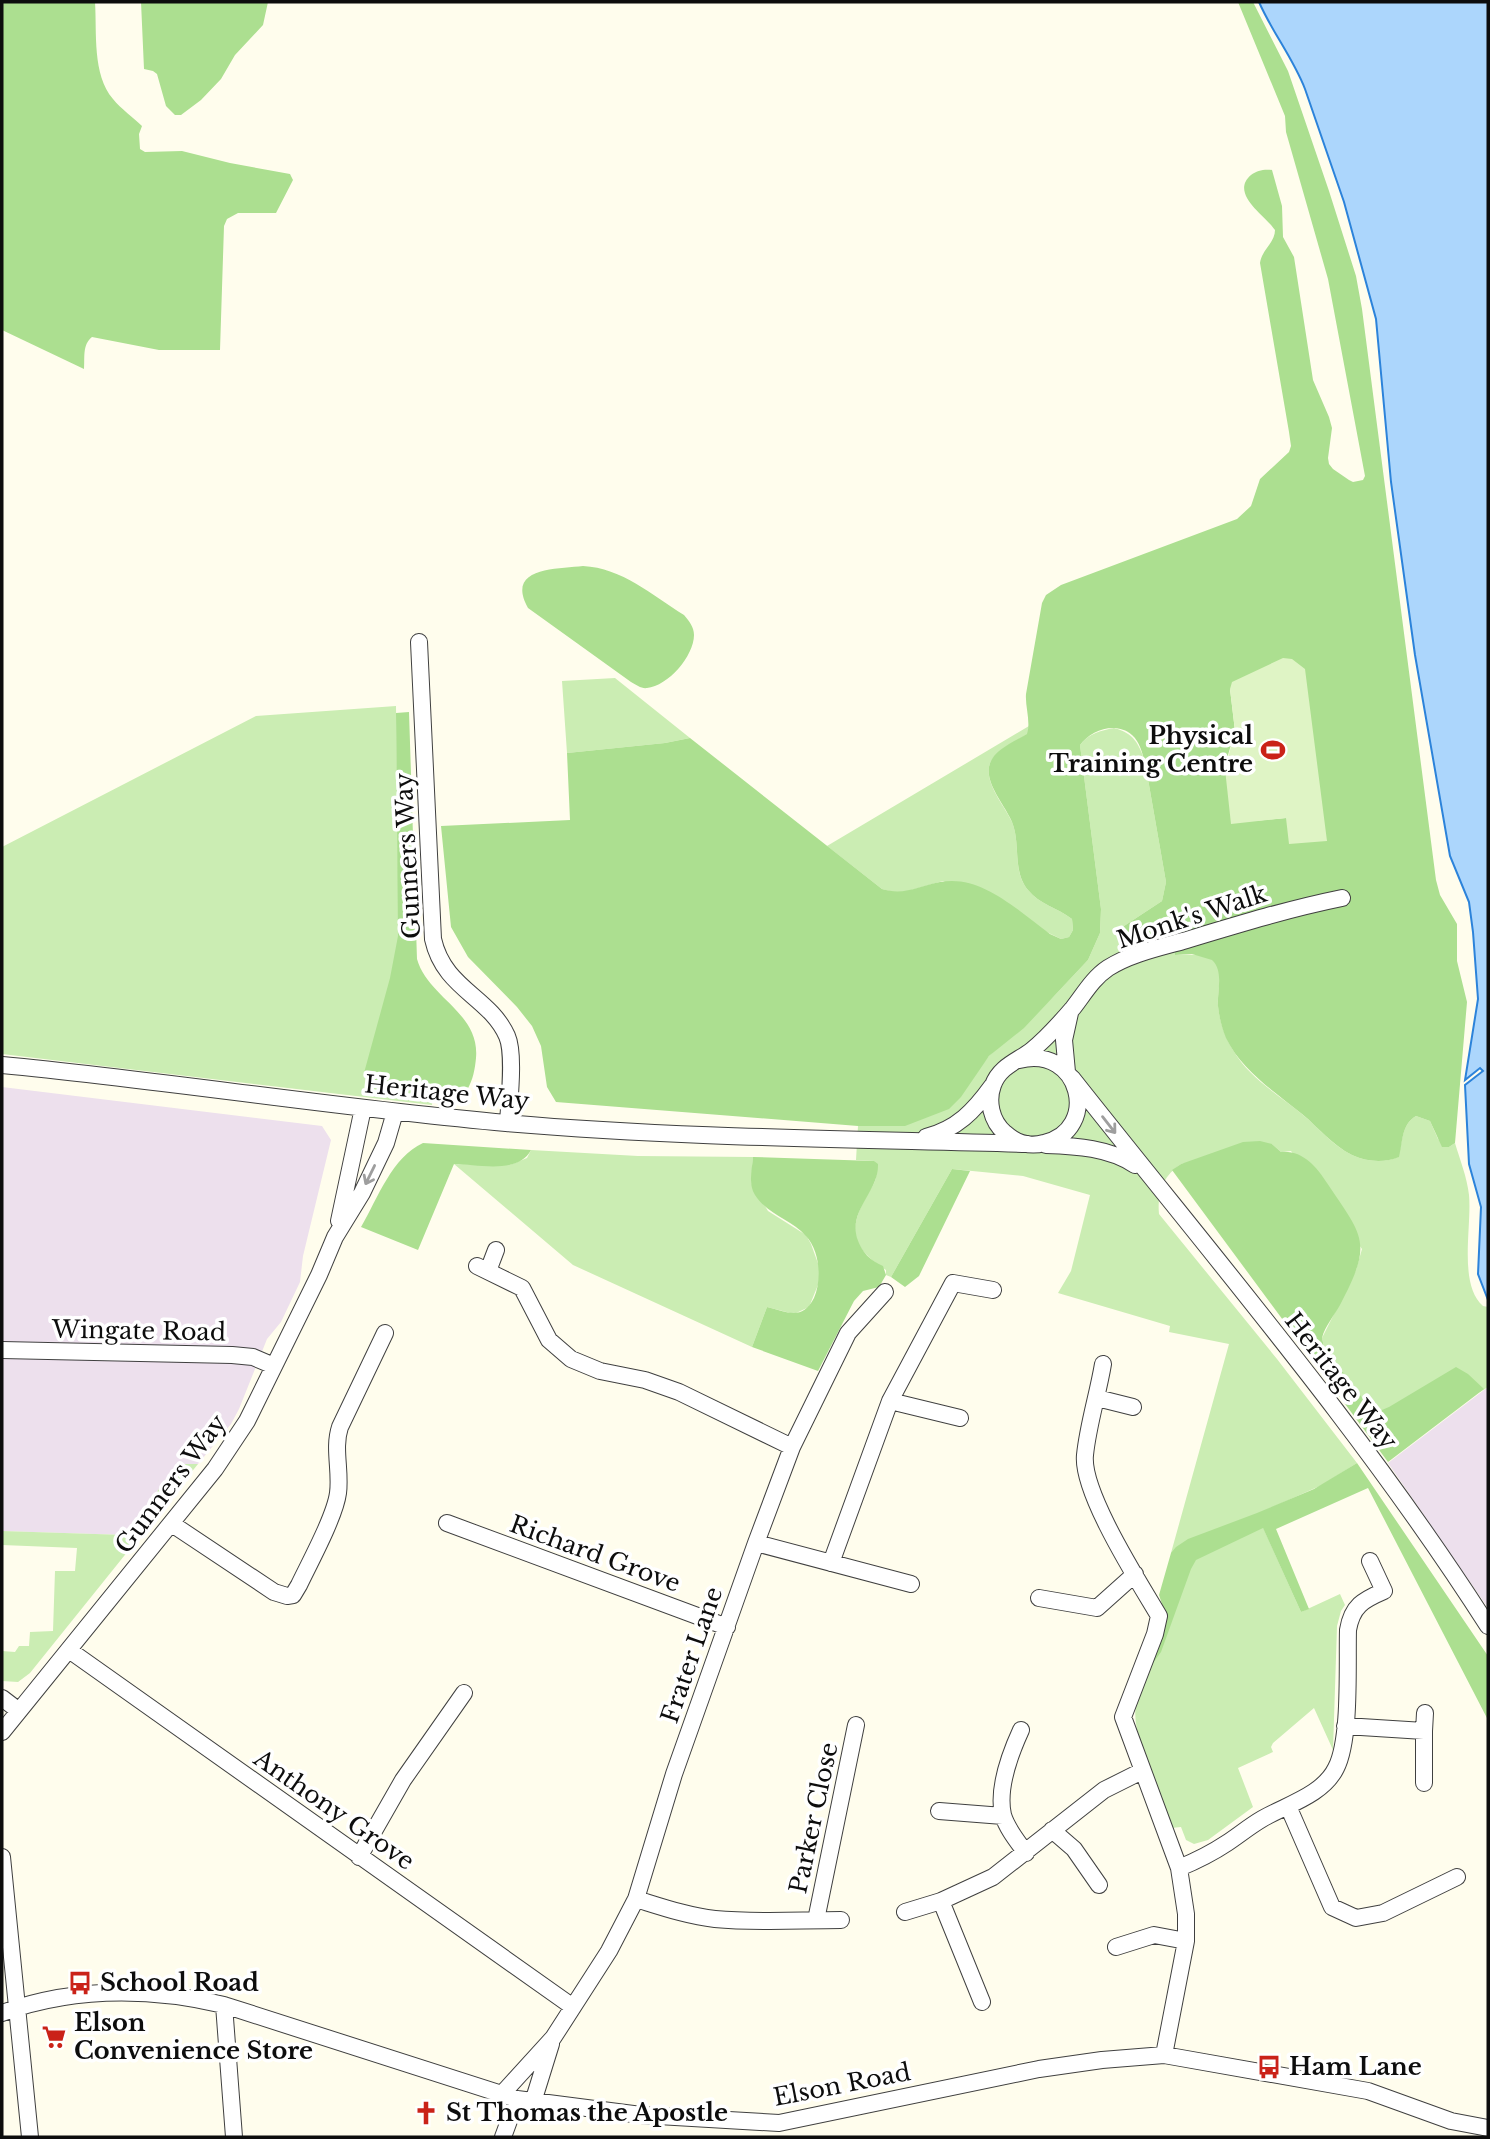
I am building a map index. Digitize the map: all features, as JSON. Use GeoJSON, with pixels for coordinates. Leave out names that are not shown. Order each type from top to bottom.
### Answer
{"type":"FeatureCollection","features":[{"type":"Feature","properties":{"kind":"street","name":"Gunners Way"},"geometry":{"type":"LineString","coordinates":[[419,642],[433,939],[436,954],[445,969],[496,1019],[509,1038],[511,1072],[508,1123]]}},
{"type":"Feature","properties":{"kind":"street","name":"Monk's Walk"},"geometry":{"type":"LineString","coordinates":[[1019,1060],[1043,1041],[1101,974],[1131,958],[1271,914],[1342,898]]}},
{"type":"Feature","properties":{"kind":"street","name":"Monk's Walk"},"geometry":{"type":"LineString","coordinates":[[1070,1075],[1064,1052],[1064,1035],[1073,1008]]}},
{"type":"Feature","properties":{"kind":"street"},"geometry":{"type":"LineString","coordinates":[[1040,1057],[1050,1060],[1070,1075],[1078,1100],[1074,1120],[1059,1137],[1034,1144],[1013,1140],[996,1123],[990,1100],[993,1085],[1003,1069],[1019,1060],[1040,1057]]}},
{"type":"Feature","properties":{"kind":"street","name":"Heritage Way"},"geometry":{"type":"LineString","coordinates":[[2,1065],[508,1123],[679,1135],[1034,1144],[1089,1148],[1115,1155],[1146,1173]]}},
{"type":"Feature","properties":{"kind":"street","name":"Heritage Way"},"geometry":{"type":"LineString","coordinates":[[1070,1075],[1321,1388],[1448,1563],[1488,1626]]}},
{"type":"Feature","properties":{"kind":"street","name":"Heritage Way"},"geometry":{"type":"LineString","coordinates":[[889,1142],[927,1137],[949,1129],[969,1116],[993,1085]]}},
{"type":"Feature","properties":{"kind":"street","name":"Gunners Way"},"geometry":{"type":"LineString","coordinates":[[335,1237],[363,1108]]}},
{"type":"Feature","properties":{"kind":"street","name":"Gunners Way"},"geometry":{"type":"LineString","coordinates":[[2,1732],[172,1524],[215,1469],[247,1421],[335,1237],[362,1193],[386,1143],[395,1112]]}},
{"type":"Feature","properties":{"kind":"street"},"geometry":{"type":"LineString","coordinates":[[496,1250],[483,1269],[522,1288],[549,1340],[571,1359],[600,1371],[645,1380],[679,1392],[792,1447]]}},
{"type":"Feature","properties":{"kind":"street"},"geometry":{"type":"LineString","coordinates":[[831,1563],[890,1401],[953,1283],[993,1290]]}},
{"type":"Feature","properties":{"kind":"street","name":"Frater Lane"},"geometry":{"type":"LineString","coordinates":[[518,2098],[609,1951],[636,1899],[674,1774],[792,1447],[848,1333],[885,1292]]}},
{"type":"Feature","properties":{"kind":"street"},"geometry":{"type":"LineString","coordinates":[[172,1524],[274,1592],[293,1595],[336,1502],[337,1440],[340,1427],[385,1333]]}},
{"type":"Feature","properties":{"kind":"street","name":"Wingate Road"},"geometry":{"type":"LineString","coordinates":[[2,1350],[232,1355],[253,1357],[274,1366]]}},
{"type":"Feature","properties":{"kind":"street"},"geometry":{"type":"LineString","coordinates":[[1103,1364],[1084,1457],[1098,1508],[1159,1616],[1155,1634],[1123,1717],[1180,1868],[1186,1914],[1186,1941],[1164,2055]]}},
{"type":"Feature","properties":{"kind":"street"},"geometry":{"type":"LineString","coordinates":[[1097,1398],[1133,1408]]}},
{"type":"Feature","properties":{"kind":"street"},"geometry":{"type":"LineString","coordinates":[[890,1401],[960,1418]]}},
{"type":"Feature","properties":{"kind":"street","name":"Richard Grove"},"geometry":{"type":"LineString","coordinates":[[447,1523],[727,1627]]}},
{"type":"Feature","properties":{"kind":"street"},"geometry":{"type":"LineString","coordinates":[[756,1543],[911,1584]]}},
{"type":"Feature","properties":{"kind":"street"},"geometry":{"type":"LineString","coordinates":[[1180,1868],[1214,1851],[1255,1823],[1319,1788],[1331,1778],[1340,1758],[1345,1726],[1350,1616],[1361,1602],[1391,1588],[1370,1561]]}},
{"type":"Feature","properties":{"kind":"street"},"geometry":{"type":"LineString","coordinates":[[1039,1598],[1097,1608],[1135,1574]]}},
{"type":"Feature","properties":{"kind":"street","name":"Anthony Grove"},"geometry":{"type":"LineString","coordinates":[[69,1650],[573,2007]]}},
{"type":"Feature","properties":{"kind":"street"},"geometry":{"type":"LineString","coordinates":[[359,1857],[400,1785],[464,1693]]}},
{"type":"Feature","properties":{"kind":"street"},"geometry":{"type":"LineString","coordinates":[[2,1698],[19,1711]]}},
{"type":"Feature","properties":{"kind":"street"},"geometry":{"type":"LineString","coordinates":[[1424,1783],[1425,1713]]}},
{"type":"Feature","properties":{"kind":"street","name":"Parker Close"},"geometry":{"type":"LineString","coordinates":[[816,1920],[856,1725]]}},
{"type":"Feature","properties":{"kind":"street"},"geometry":{"type":"LineString","coordinates":[[1345,1726],[1424,1731]]}},
{"type":"Feature","properties":{"kind":"street"},"geometry":{"type":"LineString","coordinates":[[1021,1730],[1010,1755],[1003,1785],[1003,1816],[1026,1853]]}},
{"type":"Feature","properties":{"kind":"street"},"geometry":{"type":"LineString","coordinates":[[905,1912],[941,1901],[993,1877],[1104,1790],[1142,1771]]}},
{"type":"Feature","properties":{"kind":"street"},"geometry":{"type":"LineString","coordinates":[[1287,1806],[1332,1907],[1356,1918],[1383,1913],[1457,1878]]}},
{"type":"Feature","properties":{"kind":"street"},"geometry":{"type":"LineString","coordinates":[[939,1811],[1003,1816]]}},
{"type":"Feature","properties":{"kind":"street"},"geometry":{"type":"LineString","coordinates":[[1052,1830],[1074,1849],[1099,1885]]}},
{"type":"Feature","properties":{"kind":"street"},"geometry":{"type":"LineString","coordinates":[[2,1857],[30,2137]]}},
{"type":"Feature","properties":{"kind":"street"},"geometry":{"type":"LineString","coordinates":[[636,1899],[677,1912],[714,1919],[766,1922],[841,1920]]}},
{"type":"Feature","properties":{"kind":"street"},"geometry":{"type":"LineString","coordinates":[[941,1901],[982,2002]]}},
{"type":"Feature","properties":{"kind":"street"},"geometry":{"type":"LineString","coordinates":[[1116,1947],[1154,1935],[1186,1941]]}},
{"type":"Feature","properties":{"kind":"street","name":"Elson Road"},"geometry":{"type":"LineString","coordinates":[[2,2013],[55,1998],[117,1992],[183,1996],[224,2006],[518,2098],[759,2129],[1039,2069],[1164,2055],[1368,2091],[1451,2121],[1488,2128]]}},
{"type":"Feature","properties":{"kind":"street"},"geometry":{"type":"LineString","coordinates":[[224,2006],[234,2137]]}},
{"type":"Feature","properties":{"kind":"street","name":"Frater Lane"},"geometry":{"type":"LineString","coordinates":[[518,2098],[553,2038]]}},
{"type":"Feature","properties":{"kind":"street"},"geometry":{"type":"LineString","coordinates":[[503,2137],[518,2098]]}},
{"type":"Feature","properties":{"kind":"shaded area"},"geometry":{"type":"Polygon","coordinates":[[[2,1087],[322,1126],[331,1140],[303,1256],[300,1282],[281,1322],[267,1339],[239,1409],[231,1424],[198,1464],[177,1464],[126,1535],[2,1531],[2,1087]]]}},
{"type":"Feature","properties":{"kind":"shaded area"},"geometry":{"type":"Polygon","coordinates":[[[1488,1387],[1488,1608],[1388,1463],[1488,1387]]]}},
{"type":"Feature","properties":{"kind":"green space"},"geometry":{"type":"Polygon","coordinates":[[[2,2],[95,2],[97,53],[102,78],[113,99],[142,126],[139,134],[140,149],[145,152],[182,151],[290,174],[293,180],[276,213],[238,213],[227,219],[224,226],[220,350],[159,350],[92,337],[85,348],[84,369],[2,330],[2,2]]]}},
{"type":"Feature","properties":{"kind":"green space"},"geometry":{"type":"Polygon","coordinates":[[[141,2],[268,2],[263,25],[235,55],[221,79],[201,100],[181,115],[175,115],[166,106],[157,74],[144,69],[141,2]]]}},
{"type":"Feature","properties":{"kind":"green space"},"geometry":{"type":"Polygon","coordinates":[[[1238,2],[1253,2],[1288,71],[1356,276],[1436,880],[1440,895],[1457,924],[1457,961],[1467,1002],[1455,1143],[1442,1147],[1430,1121],[1416,1116],[1405,1129],[1399,1157],[1382,1161],[1369,1160],[1345,1151],[1260,1080],[1233,1050],[1220,1018],[1219,975],[1212,960],[1192,954],[1175,955],[1171,938],[1122,953],[1120,932],[1124,926],[1162,901],[1166,882],[1142,751],[1132,735],[1111,728],[1091,735],[1080,745],[1101,909],[1100,933],[1088,960],[1024,1028],[989,1056],[961,1097],[949,1109],[905,1126],[858,1126],[556,1102],[547,1087],[541,1046],[532,1026],[468,957],[451,927],[441,826],[570,820],[567,753],[690,738],[882,889],[904,891],[955,881],[970,884],[999,896],[1050,934],[1061,939],[1069,937],[1073,930],[1072,919],[1038,899],[1023,882],[1018,865],[1015,830],[992,786],[990,763],[1001,750],[1027,734],[1026,694],[1042,603],[1046,595],[1061,585],[1237,519],[1251,506],[1260,479],[1289,452],[1289,432],[1260,263],[1275,230],[1251,204],[1244,190],[1245,182],[1258,171],[1272,170],[1282,206],[1283,237],[1294,257],[1313,380],[1332,428],[1329,464],[1353,482],[1363,480],[1365,476],[1328,279],[1286,132],[1285,116],[1238,2]],[[1230,689],[1235,731],[1226,762],[1254,821],[1286,818],[1327,841],[1230,689]]]}},
{"type":"Feature","properties":{"kind":"green space"},"geometry":{"type":"Polygon","coordinates":[[[583,566],[624,577],[684,615],[689,622],[694,635],[690,652],[678,669],[663,682],[643,688],[631,682],[528,608],[523,595],[523,585],[528,577],[548,570],[583,566]]]}},
{"type":"Feature","properties":{"kind":"green space","name":"Physical Training Centre"},"geometry":{"type":"Polygon","coordinates":[[[1283,658],[1292,659],[1305,669],[1327,841],[1289,844],[1286,818],[1231,824],[1225,769],[1235,731],[1230,689],[1232,682],[1283,658]]]}},
{"type":"Feature","properties":{"kind":"green space"},"geometry":{"type":"Polygon","coordinates":[[[615,678],[690,738],[567,753],[562,681],[615,678]]]}},
{"type":"Feature","properties":{"kind":"green space"},"geometry":{"type":"Polygon","coordinates":[[[396,706],[399,954],[371,1082],[433,1089],[432,1105],[2,1054],[2,847],[256,716],[396,706]]]}},
{"type":"Feature","properties":{"kind":"green space"},"geometry":{"type":"Polygon","coordinates":[[[409,712],[417,959],[431,984],[462,1017],[475,1042],[476,1058],[467,1090],[371,1082],[366,1079],[364,1073],[390,978],[398,936],[396,713],[409,712]]]}},
{"type":"Feature","properties":{"kind":"green space"},"geometry":{"type":"Polygon","coordinates":[[[1029,726],[1028,734],[1006,746],[993,758],[990,763],[990,778],[1015,830],[1018,866],[1023,883],[1038,899],[1072,919],[1073,930],[1069,937],[1061,939],[943,881],[901,893],[882,889],[827,846],[1029,726]]]}},
{"type":"Feature","properties":{"kind":"green space"},"geometry":{"type":"Polygon","coordinates":[[[1114,728],[1135,740],[1145,762],[1166,882],[1162,901],[1124,926],[1171,937],[1175,955],[1203,956],[1216,963],[1219,972],[1220,1017],[1233,1050],[1256,1078],[1345,1151],[1369,1160],[1381,1161],[1398,1157],[1405,1129],[1416,1116],[1430,1121],[1438,1139],[1449,1147],[1455,1143],[1469,1195],[1468,1270],[1475,1296],[1483,1306],[1488,1307],[1488,1387],[1480,1392],[1372,1412],[1324,1347],[1322,1338],[1356,1270],[1362,1249],[1291,1151],[1281,1152],[1272,1144],[1181,1164],[1166,1179],[1160,1192],[1159,1214],[1277,1359],[1357,1463],[1322,1485],[1257,1514],[1301,1612],[1340,1594],[1345,1605],[1337,1626],[1333,1750],[1314,1708],[1273,1743],[1273,1752],[1238,1768],[1253,1807],[1208,1840],[1194,1844],[1186,1840],[1181,1827],[1171,1828],[1142,1749],[1135,1717],[1136,1705],[1181,1566],[1171,1553],[1229,1344],[1169,1332],[1170,1326],[1058,1293],[1071,1271],[1090,1195],[1023,1176],[952,1169],[891,1277],[866,1254],[856,1238],[855,1230],[860,1209],[876,1175],[874,1161],[856,1160],[858,1126],[885,1126],[976,1072],[989,1056],[1054,996],[1088,960],[1100,933],[1101,909],[1080,745],[1091,735],[1114,728]]]}},
{"type":"Feature","properties":{"kind":"green space"},"geometry":{"type":"Polygon","coordinates":[[[1260,1141],[1272,1144],[1281,1152],[1302,1156],[1313,1165],[1340,1201],[1356,1229],[1360,1241],[1357,1267],[1322,1338],[1324,1347],[1372,1411],[1377,1412],[1389,1407],[1456,1367],[1484,1389],[1388,1462],[1172,1170],[1181,1164],[1243,1142],[1260,1141]]]}},
{"type":"Feature","properties":{"kind":"green space"},"geometry":{"type":"Polygon","coordinates":[[[423,1143],[531,1150],[517,1163],[507,1165],[454,1164],[418,1250],[361,1227],[394,1168],[412,1149],[423,1143]]]}},
{"type":"Feature","properties":{"kind":"green space"},"geometry":{"type":"Polygon","coordinates":[[[531,1150],[638,1156],[753,1157],[751,1183],[768,1211],[806,1235],[811,1244],[820,1269],[820,1280],[809,1307],[794,1314],[767,1307],[752,1347],[573,1265],[454,1164],[510,1165],[527,1158],[531,1150]]]}},
{"type":"Feature","properties":{"kind":"green space"},"geometry":{"type":"Polygon","coordinates":[[[753,1157],[874,1161],[878,1164],[874,1183],[860,1209],[856,1228],[861,1248],[883,1266],[886,1275],[879,1287],[863,1291],[854,1301],[818,1371],[752,1347],[767,1307],[794,1313],[805,1310],[817,1291],[819,1274],[817,1257],[811,1242],[794,1225],[767,1208],[755,1195],[751,1182],[753,1157]]]}},
{"type":"Feature","properties":{"kind":"green space"},"geometry":{"type":"Polygon","coordinates":[[[952,1169],[970,1171],[919,1276],[905,1287],[891,1277],[952,1169]]]}},
{"type":"Feature","properties":{"kind":"green space"},"geometry":{"type":"Polygon","coordinates":[[[1357,1463],[1488,1656],[1488,1720],[1368,1488],[1276,1529],[1309,1609],[1301,1612],[1263,1528],[1196,1560],[1161,1652],[1148,1670],[1164,1610],[1159,1595],[1171,1553],[1176,1547],[1188,1539],[1314,1489],[1357,1463]]]}},
{"type":"Feature","properties":{"kind":"green space"},"geometry":{"type":"Polygon","coordinates":[[[177,1464],[198,1464],[30,1673],[18,1682],[2,1681],[2,1651],[15,1652],[19,1646],[29,1646],[30,1632],[53,1631],[55,1571],[75,1571],[77,1548],[2,1545],[2,1531],[126,1535],[177,1464]]]}},
{"type":"Feature","properties":{"kind":"water"},"geometry":{"type":"Polygon","coordinates":[[[1259,2],[1488,2],[1488,1300],[1478,1274],[1481,1207],[1469,1164],[1465,1085],[1483,1071],[1480,1068],[1465,1080],[1478,999],[1473,932],[1469,902],[1450,856],[1415,655],[1391,482],[1376,319],[1344,202],[1305,89],[1259,2]]]}},
{"type":"Feature","properties":{"kind":"place","name":"Physical Training Centre"},"geometry":{"type":"Point","coordinates":[1273,750]}},
{"type":"Feature","properties":{"kind":"place","name":"School Road"},"geometry":{"type":"Point","coordinates":[80,1983]}},
{"type":"Feature","properties":{"kind":"place","name":"Elson Convenience Store"},"geometry":{"type":"Point","coordinates":[54,2037]}},
{"type":"Feature","properties":{"kind":"place","name":"Ham Lane"},"geometry":{"type":"Point","coordinates":[1269,2067]}},
{"type":"Feature","properties":{"kind":"place","name":"St Thomas the Apostle"},"geometry":{"type":"Point","coordinates":[426,2113]}}]}
